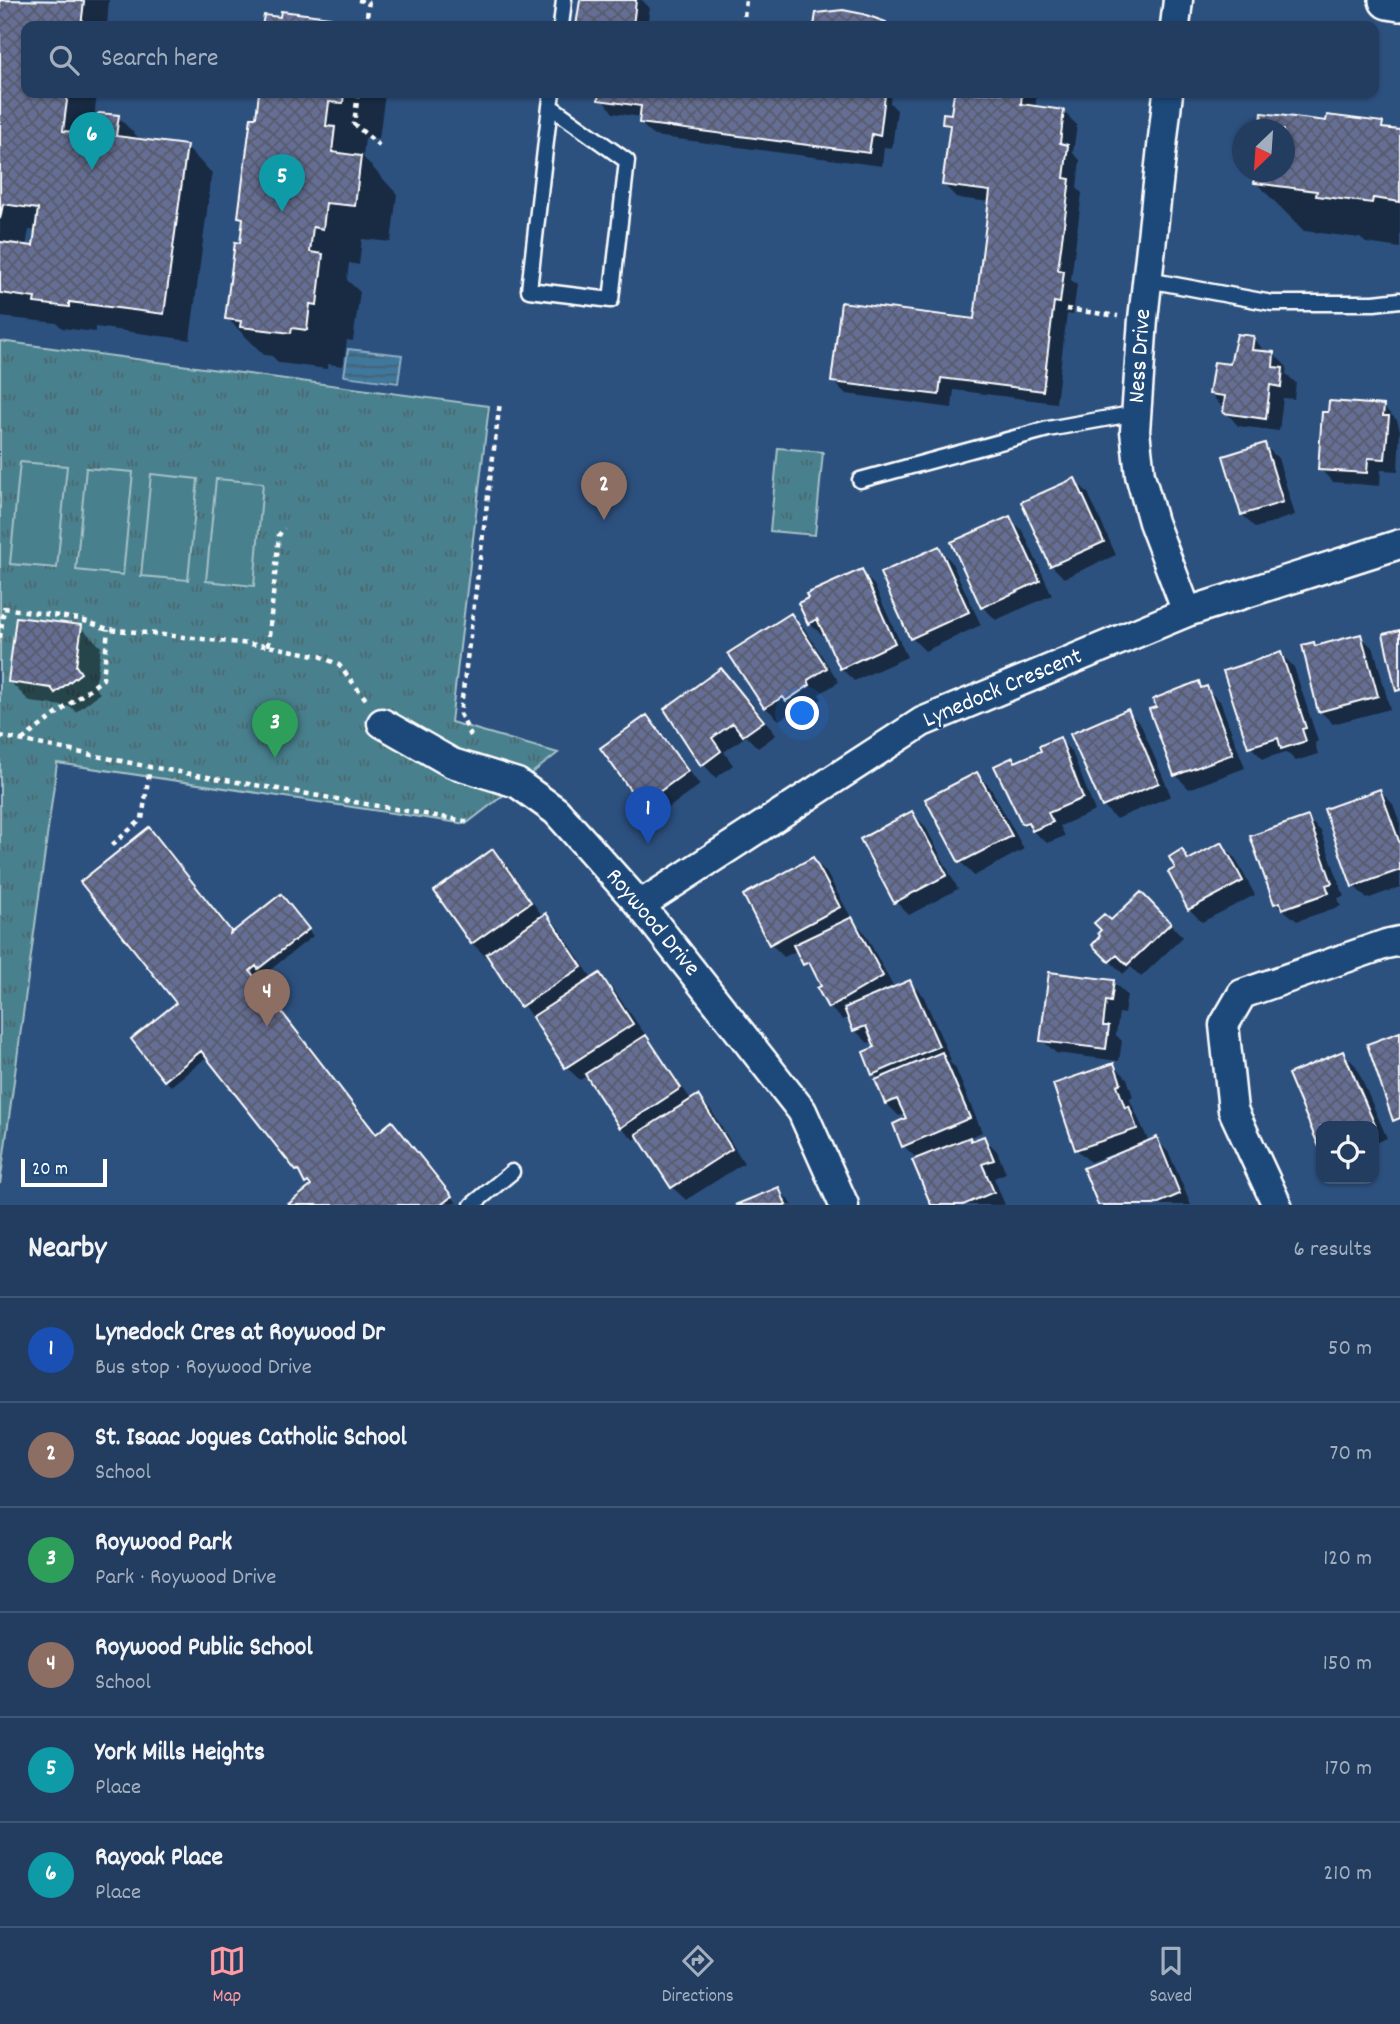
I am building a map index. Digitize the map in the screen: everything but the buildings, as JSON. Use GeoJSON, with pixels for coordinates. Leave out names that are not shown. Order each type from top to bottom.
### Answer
{"type":"FeatureCollection","features":[{"type":"Feature","properties":{"kind":"street"},"geometry":{"type":"LineString","coordinates":[[1176,21],[1178,0]]}},
{"type":"Feature","properties":{"kind":"street"},"geometry":{"type":"LineString","coordinates":[[1388,0],[1400,2]]}},
{"type":"Feature","properties":{"kind":"street","name":"Ness Drive"},"geometry":{"type":"LineString","coordinates":[[1167,98],[1143,319],[1137,413],[1140,475],[1153,522],[1187,612]]}},
{"type":"Feature","properties":{"kind":"street","name":"Lynedock Crescent"},"geometry":{"type":"LineString","coordinates":[[640,905],[922,722],[1187,612],[1400,544]]}},
{"type":"Feature","properties":{"kind":"street","name":"Roywood Drive"},"geometry":{"type":"LineString","coordinates":[[382,723],[452,763],[517,783],[556,811],[640,905],[802,1111],[845,1205]]}},
{"type":"Feature","properties":{"kind":"street"},"geometry":{"type":"LineString","coordinates":[[1277,1205],[1233,1110],[1224,1025],[1242,994],[1386,944],[1400,942]]}},
{"type":"Feature","properties":{"kind":"lane"},"geometry":{"type":"LineString","coordinates":[[562,21],[564,0]]}},
{"type":"Feature","properties":{"kind":"lane"},"geometry":{"type":"LineString","coordinates":[[551,99],[627,161],[611,300],[529,290],[551,99]]}},
{"type":"Feature","properties":{"kind":"lane"},"geometry":{"type":"LineString","coordinates":[[1148,281],[1272,303],[1374,303],[1400,300]]}},
{"type":"Feature","properties":{"kind":"lane"},"geometry":{"type":"LineString","coordinates":[[860,480],[1048,429],[1137,413]]}},
{"type":"Feature","properties":{"kind":"lane"},"geometry":{"type":"LineString","coordinates":[[472,1205],[512,1172]]}},
{"type":"Feature","properties":{"kind":"path"},"geometry":{"type":"LineString","coordinates":[[358,0],[369,1],[367,21]]}},
{"type":"Feature","properties":{"kind":"path"},"geometry":{"type":"LineString","coordinates":[[744,21],[746,0]]}},
{"type":"Feature","properties":{"kind":"path"},"geometry":{"type":"LineString","coordinates":[[357,98],[354,124],[383,149]]}},
{"type":"Feature","properties":{"kind":"path"},"geometry":{"type":"LineString","coordinates":[[1066,309],[1143,319]]}},
{"type":"Feature","properties":{"kind":"path"},"geometry":{"type":"LineString","coordinates":[[471,736],[460,714],[500,402]]}},
{"type":"Feature","properties":{"kind":"path"},"geometry":{"type":"LineString","coordinates":[[268,646],[279,535],[284,528]]}},
{"type":"Feature","properties":{"kind":"path"},"geometry":{"type":"LineString","coordinates":[[0,638],[4,608],[79,619],[108,629],[268,646],[320,656],[339,665],[382,723]]}},
{"type":"Feature","properties":{"kind":"path"},"geometry":{"type":"LineString","coordinates":[[22,740],[103,678],[108,629]]}},
{"type":"Feature","properties":{"kind":"path"},"geometry":{"type":"LineString","coordinates":[[0,736],[150,767],[471,822]]}},
{"type":"Feature","properties":{"kind":"path"},"geometry":{"type":"LineString","coordinates":[[112,845],[142,819],[150,767]]}},
{"type":"Feature","properties":{"kind":"green space"},"geometry":{"type":"Polygon","coordinates":[[[0,341],[489,406],[451,722],[558,753],[466,824],[57,763],[0,1184],[0,341]]]}},
{"type":"Feature","properties":{"kind":"green space"},"geometry":{"type":"Polygon","coordinates":[[[778,448],[823,452],[815,535],[770,531],[778,448]]]}},
{"type":"Feature","properties":{"kind":"green space"},"geometry":{"type":"Polygon","coordinates":[[[20,462],[67,466],[57,568],[10,564],[20,462]]]}},
{"type":"Feature","properties":{"kind":"green space"},"geometry":{"type":"Polygon","coordinates":[[[86,468],[133,472],[123,575],[76,570],[86,468]]]}},
{"type":"Feature","properties":{"kind":"green space"},"geometry":{"type":"Polygon","coordinates":[[[151,474],[198,479],[188,580],[141,576],[151,474]]]}},
{"type":"Feature","properties":{"kind":"green space"},"geometry":{"type":"Polygon","coordinates":[[[216,479],[263,483],[254,586],[206,581],[216,479]]]}},
{"type":"Feature","properties":{"kind":"water"},"geometry":{"type":"Polygon","coordinates":[[[348,349],[402,355],[398,383],[344,376],[348,349]]]}},
{"type":"Feature","properties":{"kind":"place","name":"Rayoak Place"},"geometry":{"type":"Point","coordinates":[92,170]}},
{"type":"Feature","properties":{"kind":"place","name":"York Mills Heights"},"geometry":{"type":"Point","coordinates":[282,212]}},
{"type":"Feature","properties":{"kind":"place","name":"St. Isaac Jogues Catholic School"},"geometry":{"type":"Point","coordinates":[604,520]}},
{"type":"Feature","properties":{"kind":"place","name":"Roywood Park"},"geometry":{"type":"Point","coordinates":[275,758]}},
{"type":"Feature","properties":{"kind":"place","name":"Lynedock Cres at Roywood Dr"},"geometry":{"type":"Point","coordinates":[648,844]}},
{"type":"Feature","properties":{"kind":"place","name":"Roywood Public School"},"geometry":{"type":"Point","coordinates":[267,1027]}}]}
